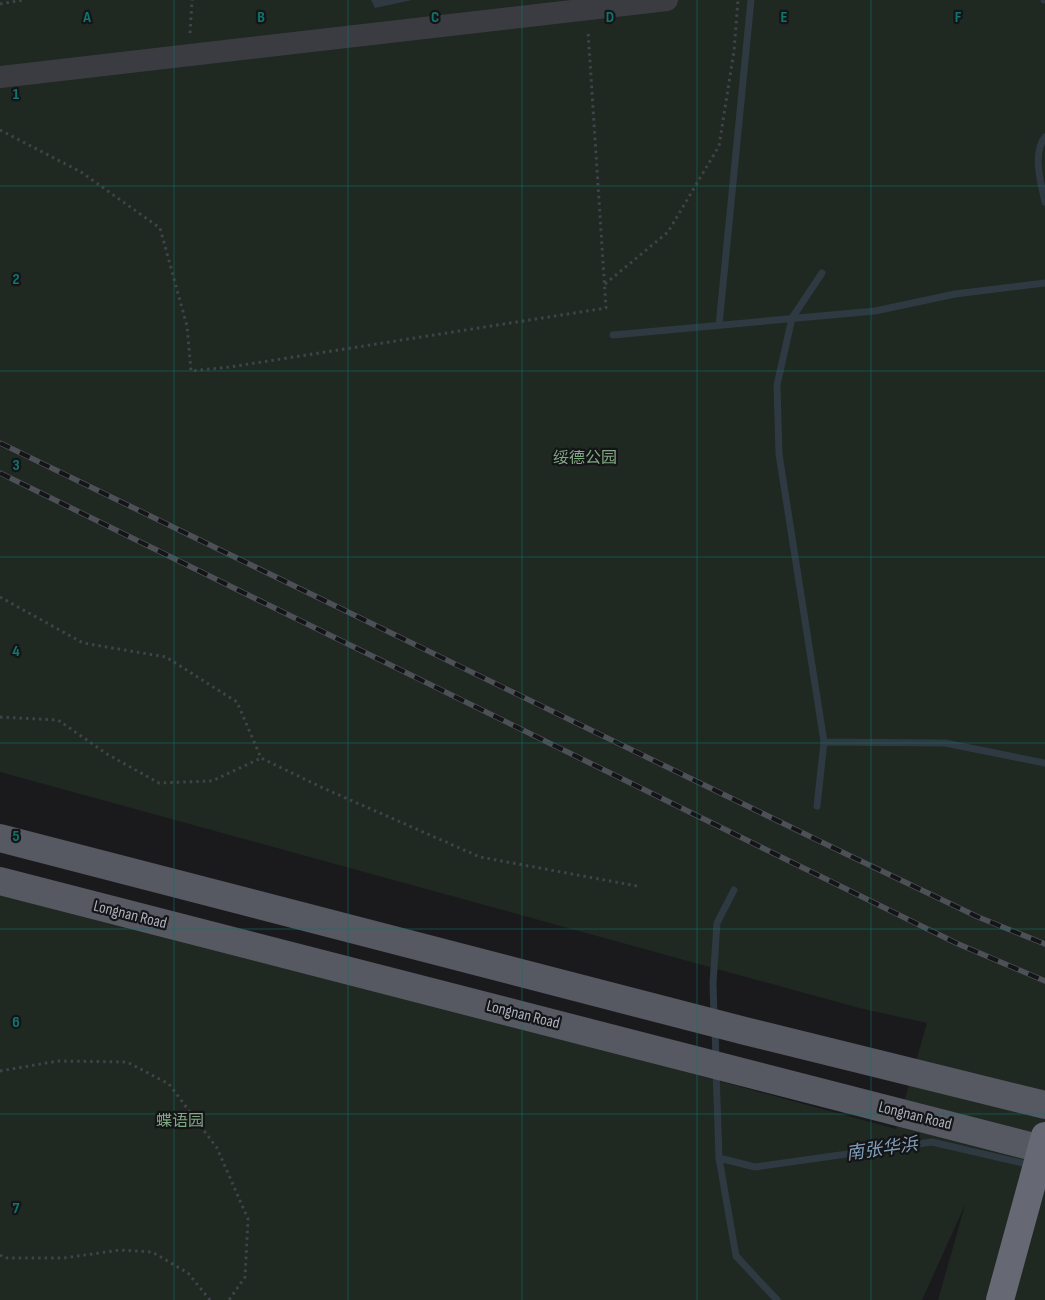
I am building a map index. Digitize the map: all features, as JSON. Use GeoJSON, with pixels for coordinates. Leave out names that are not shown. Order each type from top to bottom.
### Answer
{"type":"FeatureCollection","features":[{"type":"Feature","properties":{"kind":"highway"},"geometry":{"type":"LineString","coordinates":[[1000,1300],[1045,1136]]}},
{"type":"Feature","properties":{"kind":"main road"},"geometry":{"type":"LineString","coordinates":[[0,838],[745,1031],[1045,1105]]}},
{"type":"Feature","properties":{"kind":"main road","name":"Longnan Road"},"geometry":{"type":"LineString","coordinates":[[0,880],[1045,1150]]}},
{"type":"Feature","properties":{"kind":"street"},"geometry":{"type":"LineString","coordinates":[[0,77],[667,0]]}},
{"type":"Feature","properties":{"kind":"path"},"geometry":{"type":"LineString","coordinates":[[0,4],[23,0]]}},
{"type":"Feature","properties":{"kind":"path"},"geometry":{"type":"LineString","coordinates":[[189,56],[192,0]]}},
{"type":"Feature","properties":{"kind":"path"},"geometry":{"type":"LineString","coordinates":[[605,284],[668,232],[719,146],[734,51],[738,0]]}},
{"type":"Feature","properties":{"kind":"path"},"geometry":{"type":"LineString","coordinates":[[0,130],[81,172],[160,228],[186,326],[190,371],[230,367],[606,308],[587,10]]}},
{"type":"Feature","properties":{"kind":"path"},"geometry":{"type":"LineString","coordinates":[[0,597],[83,643],[166,657],[236,702],[261,758],[323,788],[480,857],[637,886]]}},
{"type":"Feature","properties":{"kind":"path"},"geometry":{"type":"LineString","coordinates":[[0,717],[58,720],[108,754],[159,783],[212,781],[261,758]]}},
{"type":"Feature","properties":{"kind":"path"},"geometry":{"type":"LineString","coordinates":[[0,1072],[58,1060],[127,1062],[168,1084],[217,1148],[248,1219],[245,1277],[229,1300]]}},
{"type":"Feature","properties":{"kind":"path"},"geometry":{"type":"LineString","coordinates":[[0,1255],[5,1258],[64,1258],[120,1250],[152,1252],[188,1273],[210,1300]]}},
{"type":"Feature","properties":{"kind":"green space","name":"绥德公园"},"geometry":{"type":"Polygon","coordinates":[[[0,0],[1045,0],[1045,1300],[938,1300],[965,1205],[922,1300],[0,1300],[0,886],[896,1129],[927,1023],[859,1008],[0,772],[0,0]]]}},
{"type":"Feature","properties":{"kind":"shaded area"},"geometry":{"type":"Polygon","coordinates":[[[371,0],[412,0],[375,8],[371,0]]]}},
{"type":"Feature","properties":{"kind":"waterway"},"geometry":{"type":"LineString","coordinates":[[719,325],[751,0]]}},
{"type":"Feature","properties":{"kind":"waterway"},"geometry":{"type":"LineString","coordinates":[[1045,137],[1041,144],[1038,160],[1045,202]]}},
{"type":"Feature","properties":{"kind":"waterway"},"geometry":{"type":"LineString","coordinates":[[817,806],[824,742],[779,454],[777,385],[792,318],[822,273]]}},
{"type":"Feature","properties":{"kind":"waterway"},"geometry":{"type":"LineString","coordinates":[[613,335],[875,311],[955,294],[1045,283]]}},
{"type":"Feature","properties":{"kind":"waterway"},"geometry":{"type":"LineString","coordinates":[[824,742],[945,743],[1045,763]]}},
{"type":"Feature","properties":{"kind":"waterway"},"geometry":{"type":"LineString","coordinates":[[714,1017],[713,983],[717,923],[734,890]]}},
{"type":"Feature","properties":{"kind":"waterway"},"geometry":{"type":"LineString","coordinates":[[715,1030],[716,1059]]}},
{"type":"Feature","properties":{"kind":"waterway"},"geometry":{"type":"LineString","coordinates":[[716,1070],[719,1158],[736,1256],[777,1300]]}},
{"type":"Feature","properties":{"kind":"waterway","name":"南张华浜"},"geometry":{"type":"LineString","coordinates":[[719,1158],[755,1167],[932,1142],[1031,1165]]}},
{"type":"Feature","properties":{"kind":"railway"},"geometry":{"type":"LineString","coordinates":[[0,443],[842,852],[978,917],[1045,944]]}},
{"type":"Feature","properties":{"kind":"railway"},"geometry":{"type":"LineString","coordinates":[[0,473],[956,943],[1045,981]]}},
{"type":"Feature","properties":{"kind":"park label","name":"蝶语园"},"geometry":{"type":"Point","coordinates":[180,1121]}}]}
